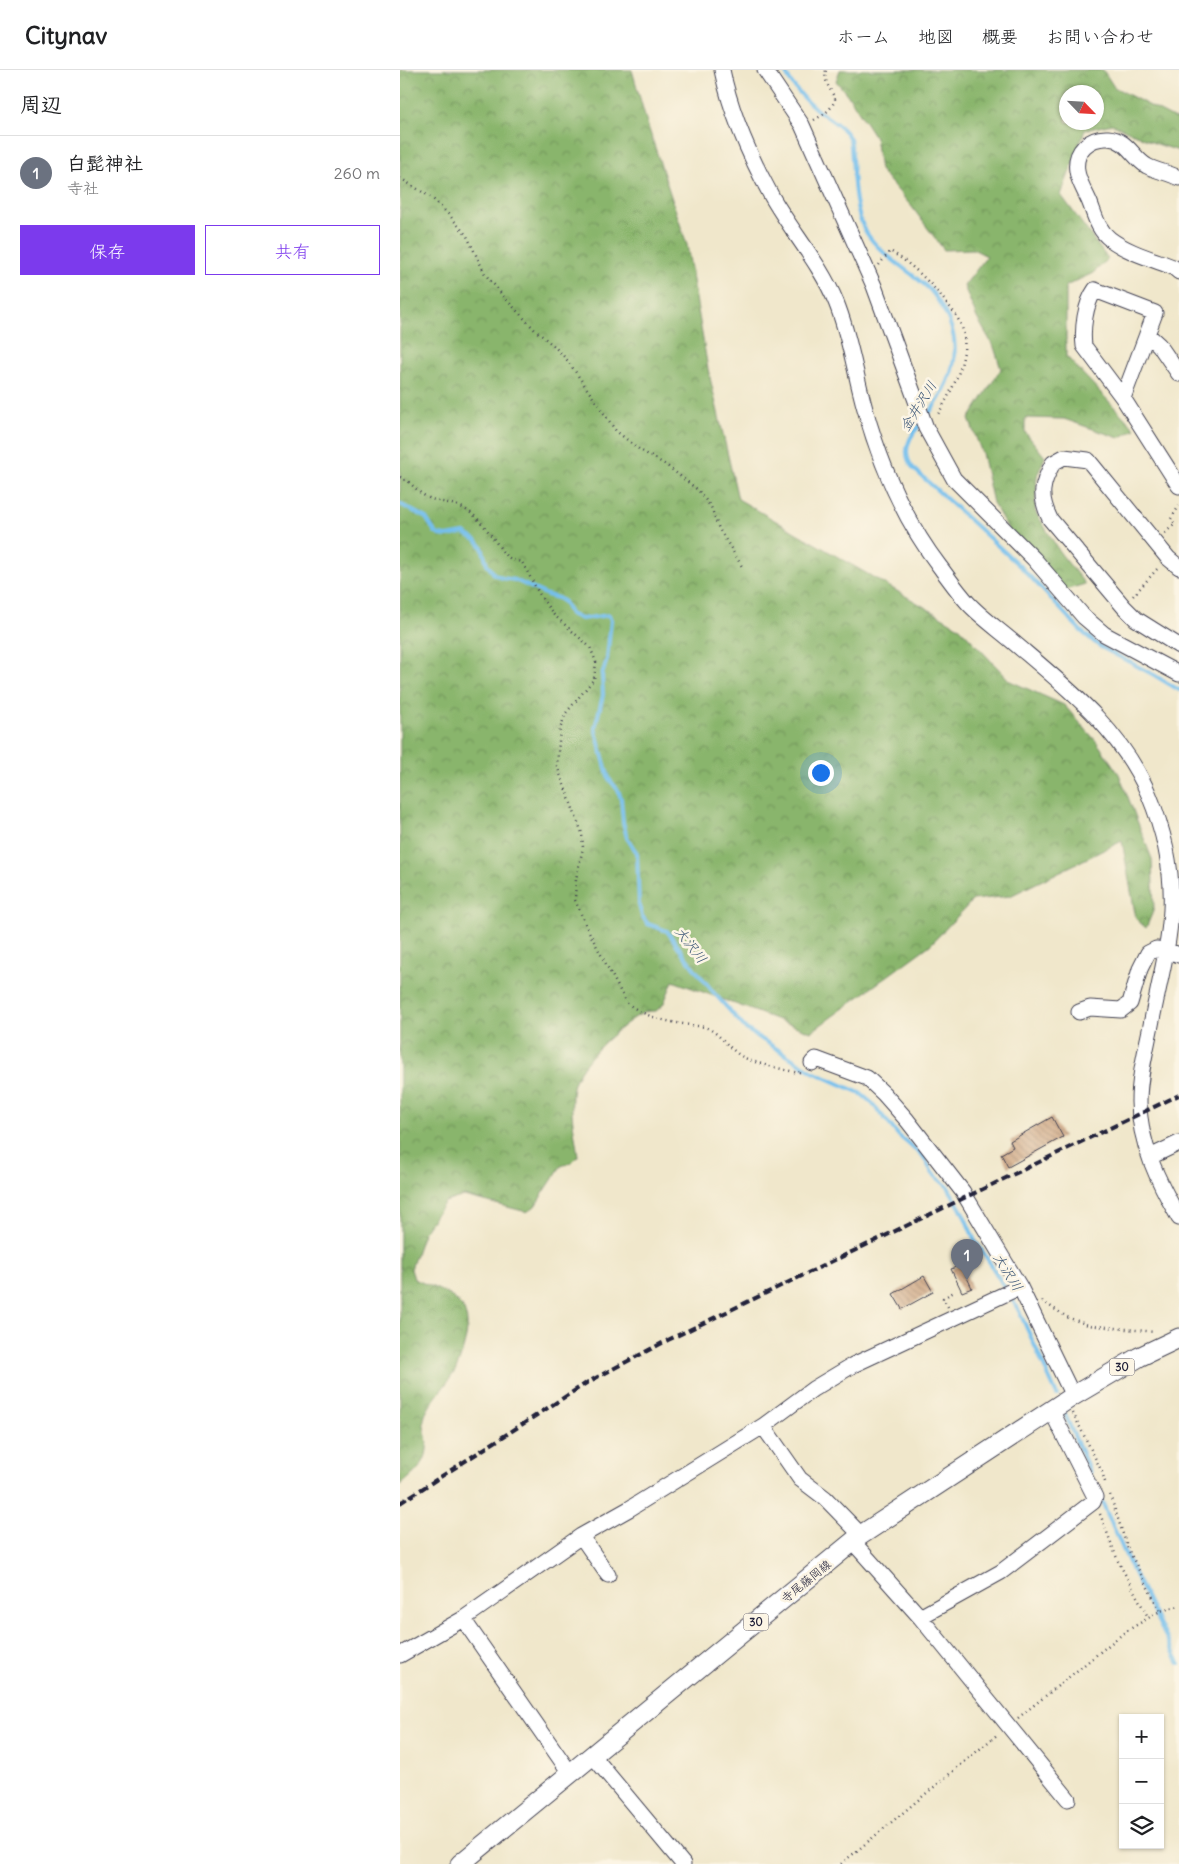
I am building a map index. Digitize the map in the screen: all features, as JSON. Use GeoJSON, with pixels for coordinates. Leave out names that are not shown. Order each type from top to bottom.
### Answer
{"type":"FeatureCollection","features":[{"type":"Feature","properties":{"kind":"main road","name":"寺尾藤岡線"},"geometry":{"type":"LineString","coordinates":[[460,1864],[857,1539],[1064,1402],[1138,1357],[1179,1338]]}},
{"type":"Feature","properties":{"kind":"street"},"geometry":{"type":"LineString","coordinates":[[722,70],[733,113],[751,154],[772,196],[821,274],[836,302],[865,409],[884,469],[908,520],[937,563],[969,604],[1080,698],[1110,732],[1132,761],[1157,814],[1164,838],[1169,873],[1173,952],[1141,1076],[1139,1104],[1142,1130],[1150,1157],[1162,1188],[1179,1218]]}},
{"type":"Feature","properties":{"kind":"street"},"geometry":{"type":"LineString","coordinates":[[764,70],[802,125],[874,286],[927,429],[954,479],[1034,559],[1084,617],[1104,634],[1179,674]]}},
{"type":"Feature","properties":{"kind":"street"},"geometry":{"type":"LineString","coordinates":[[1179,178],[1148,166],[1139,160],[1131,148],[1109,138],[1087,142],[1081,150],[1077,161],[1077,172],[1100,230],[1110,239],[1125,247],[1173,267],[1179,272]]}},
{"type":"Feature","properties":{"kind":"street"},"geometry":{"type":"LineString","coordinates":[[1123,398],[1155,312],[1094,290],[1089,298],[1083,338],[1084,346],[1123,398],[1179,486]]}},
{"type":"Feature","properties":{"kind":"street"},"geometry":{"type":"LineString","coordinates":[[1147,334],[1159,344],[1179,374]]}},
{"type":"Feature","properties":{"kind":"street"},"geometry":{"type":"LineString","coordinates":[[1176,565],[1088,460],[1064,457],[1052,463],[1042,486],[1043,504],[1050,519],[1124,607],[1136,618],[1179,646]]}},
{"type":"Feature","properties":{"kind":"street"},"geometry":{"type":"LineString","coordinates":[[1079,1012],[1090,1008],[1121,1010],[1130,1003],[1140,969],[1148,953],[1156,949],[1173,952]]}},
{"type":"Feature","properties":{"kind":"street"},"geometry":{"type":"LineString","coordinates":[[806,1067],[816,1059],[867,1078],[907,1120],[963,1192],[1020,1287],[1064,1402],[1095,1498],[1088,1507],[1001,1572],[920,1617]]}},
{"type":"Feature","properties":{"kind":"street"},"geometry":{"type":"LineString","coordinates":[[1150,1157],[1179,1143]]}},
{"type":"Feature","properties":{"kind":"street"},"geometry":{"type":"LineString","coordinates":[[400,1655],[463,1619],[581,1536],[629,1509],[763,1426],[812,1389],[853,1365],[1020,1287]]}},
{"type":"Feature","properties":{"kind":"street"},"geometry":{"type":"LineString","coordinates":[[763,1426],[800,1479],[825,1498],[1068,1799]]}},
{"type":"Feature","properties":{"kind":"street"},"geometry":{"type":"LineString","coordinates":[[581,1536],[608,1575]]}},
{"type":"Feature","properties":{"kind":"street"},"geometry":{"type":"LineString","coordinates":[[463,1619],[570,1773]]}},
{"type":"Feature","properties":{"kind":"street"},"geometry":{"type":"LineString","coordinates":[[593,1756],[683,1864]]}},
{"type":"Feature","properties":{"kind":"path"},"geometry":{"type":"LineString","coordinates":[[815,120],[833,106],[835,99],[827,85],[826,70]]}},
{"type":"Feature","properties":{"kind":"path"},"geometry":{"type":"LineString","coordinates":[[400,178],[432,198],[451,217],[467,236],[485,274],[504,298],[568,362],[616,431],[640,450],[666,465],[698,490],[711,507],[719,529],[743,568]]}},
{"type":"Feature","properties":{"kind":"path"},"geometry":{"type":"LineString","coordinates":[[881,262],[890,251],[904,260],[931,284],[959,320],[963,331],[964,347],[952,392],[927,429]]}},
{"type":"Feature","properties":{"kind":"path"},"geometry":{"type":"LineString","coordinates":[[400,477],[409,480],[421,494],[436,502],[457,505],[471,512],[506,556],[522,562],[541,598],[554,615],[590,647],[596,662],[594,679],[566,713],[560,729],[558,766],[582,833],[583,848],[576,878],[575,900],[587,928],[626,1002],[633,1008],[653,1018],[705,1027],[712,1030],[743,1057],[798,1073],[806,1067]]}},
{"type":"Feature","properties":{"kind":"path"},"geometry":{"type":"LineString","coordinates":[[1155,542],[1175,524],[1170,519],[1179,506]]}},
{"type":"Feature","properties":{"kind":"path"},"geometry":{"type":"LineString","coordinates":[[1124,607],[1162,564],[1170,568],[1176,565]]}},
{"type":"Feature","properties":{"kind":"path"},"geometry":{"type":"LineString","coordinates":[[1020,1287],[1067,1317],[1088,1325],[1160,1332]]}},
{"type":"Feature","properties":{"kind":"path"},"geometry":{"type":"LineString","coordinates":[[954,1292],[943,1298],[954,1317]]}},
{"type":"Feature","properties":{"kind":"path"},"geometry":{"type":"LineString","coordinates":[[1064,1402],[1102,1472],[1128,1548],[1160,1610]]}},
{"type":"Feature","properties":{"kind":"path"},"geometry":{"type":"LineString","coordinates":[[1095,1498],[1118,1560],[1148,1617]]}},
{"type":"Feature","properties":{"kind":"path"},"geometry":{"type":"LineString","coordinates":[[842,1864],[1125,1632],[1160,1610],[1179,1606]]}},
{"type":"Feature","properties":{"kind":"green space"},"geometry":{"type":"Polygon","coordinates":[[[400,70],[632,70],[647,123],[687,245],[708,369],[738,499],[959,627],[1010,681],[1064,705],[1096,741],[1119,774],[1152,859],[1154,909],[1146,928],[1136,919],[1122,841],[1010,896],[973,900],[930,945],[811,1032],[673,981],[663,1005],[656,1011],[645,1012],[625,1024],[592,1056],[576,1078],[573,1087],[572,1104],[578,1156],[571,1163],[561,1166],[535,1206],[527,1212],[464,1196],[445,1202],[423,1233],[411,1269],[414,1279],[438,1289],[457,1301],[463,1308],[467,1330],[462,1354],[456,1370],[425,1414],[426,1456],[415,1472],[400,1486],[400,70]]]}},
{"type":"Feature","properties":{"kind":"green space"},"geometry":{"type":"Polygon","coordinates":[[[840,70],[1103,70],[1114,87],[1175,119],[1179,118],[1179,151],[1154,143],[1112,124],[1104,126],[1104,85],[1059,85],[1059,130],[1085,130],[1061,195],[1108,259],[1093,273],[1066,286],[1066,356],[1135,429],[1119,438],[1064,419],[1025,418],[1025,432],[1045,457],[1037,476],[1035,511],[1061,554],[1085,584],[1062,591],[1016,543],[993,503],[982,453],[969,419],[1001,369],[994,347],[977,318],[964,286],[987,256],[973,249],[944,250],[912,207],[880,170],[875,137],[850,98],[836,81],[840,70]]]}},
{"type":"Feature","properties":{"kind":"building"},"geometry":{"type":"Polygon","coordinates":[[[1052,1117],[1063,1137],[1008,1167],[1001,1154],[1013,1147],[1010,1141],[1052,1117]]]}},
{"type":"Feature","properties":{"kind":"building"},"geometry":{"type":"Polygon","coordinates":[[[961,1265],[972,1288],[962,1292],[951,1269],[961,1265]]]}},
{"type":"Feature","properties":{"kind":"building"},"geometry":{"type":"Polygon","coordinates":[[[924,1276],[933,1292],[902,1309],[893,1294],[924,1276]]]}},
{"type":"Feature","properties":{"kind":"waterway","name":"金井沢川"},"geometry":{"type":"LineString","coordinates":[[784,70],[790,81],[803,96],[817,110],[840,126],[850,139],[858,212],[866,232],[879,248],[930,290],[940,303],[950,323],[954,337],[953,365],[943,392],[926,417]]}},
{"type":"Feature","properties":{"kind":"waterway","name":"金井沢川"},"geometry":{"type":"LineString","coordinates":[[920,425],[909,441],[907,452],[914,469],[1022,568],[1081,631],[1099,646],[1179,690]]}},
{"type":"Feature","properties":{"kind":"waterway","name":"大沢川"},"geometry":{"type":"LineString","coordinates":[[400,504],[426,518],[439,535],[447,536],[464,533],[476,540],[482,547],[487,564],[494,574],[502,578],[515,580],[558,598],[564,602],[570,614],[581,619],[609,615],[611,620],[607,659],[602,675],[603,695],[595,728],[609,779],[618,790],[621,799],[623,822],[627,838],[637,853],[639,905],[642,916],[648,924],[667,931],[714,993],[746,1029],[813,1072],[860,1093],[872,1103],[899,1136],[923,1156],[933,1174],[948,1187],[963,1213],[975,1241],[1006,1290]]}},
{"type":"Feature","properties":{"kind":"waterway","name":"大沢川"},"geometry":{"type":"LineString","coordinates":[[1010,1296],[1019,1311],[1057,1395]]}},
{"type":"Feature","properties":{"kind":"waterway","name":"大沢川"},"geometry":{"type":"LineString","coordinates":[[1064,1412],[1090,1472]]}},
{"type":"Feature","properties":{"kind":"waterway","name":"大沢川"},"geometry":{"type":"LineString","coordinates":[[1100,1497],[1130,1565],[1179,1663]]}},
{"type":"Feature","properties":{"kind":"railway"},"geometry":{"type":"LineString","coordinates":[[400,1503],[588,1382],[668,1340],[1179,1095]]}},
{"type":"Feature","properties":{"kind":"place","name":"白髭神社"},"geometry":{"type":"Point","coordinates":[967,1280]}}]}
